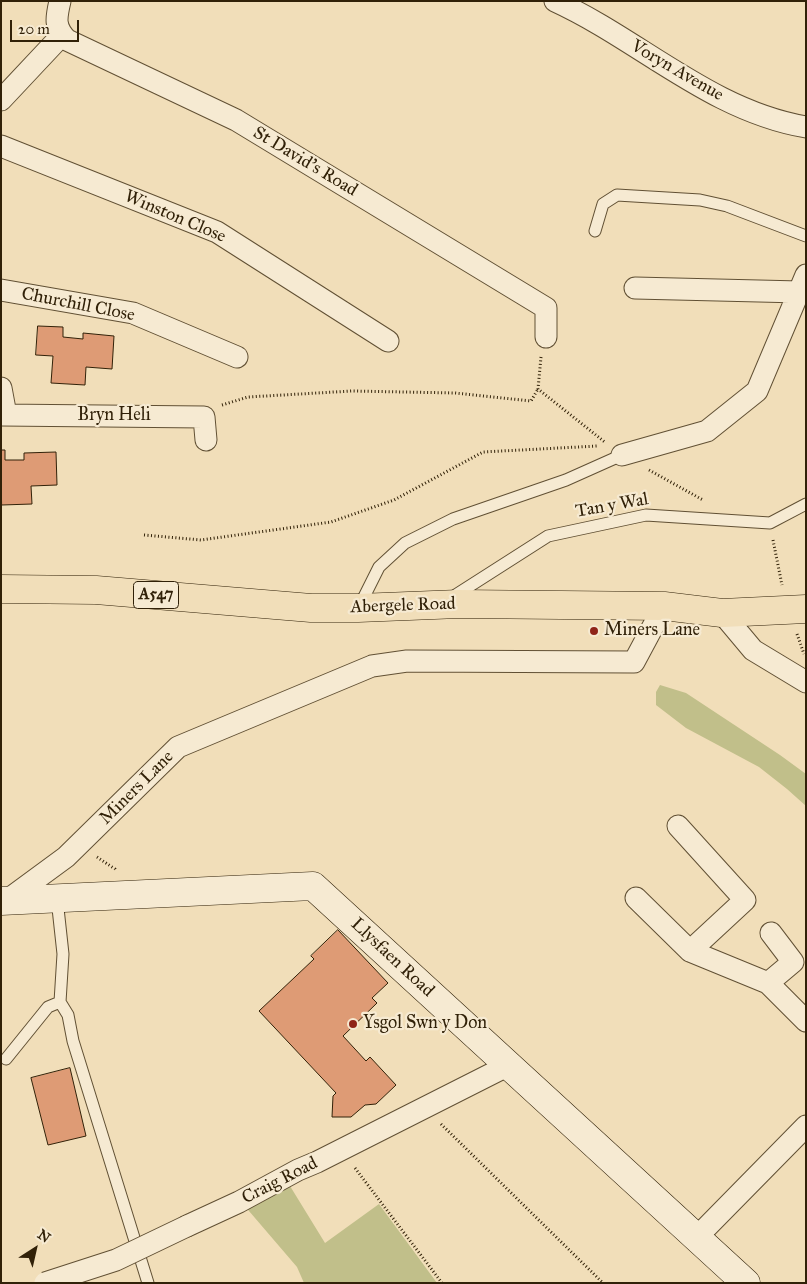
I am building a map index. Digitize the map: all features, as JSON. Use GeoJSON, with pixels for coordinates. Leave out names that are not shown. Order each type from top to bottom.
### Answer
{"type":"FeatureCollection","features":[{"type":"Feature","properties":{"kind":"main road","name":"Abergele Road"},"geometry":{"type":"LineString","coordinates":[[1,589],[96,590],[311,608],[441,605],[664,606],[722,613],[795,601]]}},
{"type":"Feature","properties":{"kind":"street"},"geometry":{"type":"LineString","coordinates":[[1,100],[62,35],[56,19],[60,1]]}},
{"type":"Feature","properties":{"kind":"street","name":"Voryn Avenue"},"geometry":{"type":"LineString","coordinates":[[555,1],[575,11],[697,85],[754,113],[806,127]]}},
{"type":"Feature","properties":{"kind":"street","name":"St David's Road"},"geometry":{"type":"LineString","coordinates":[[62,35],[75,45],[236,120],[546,308],[546,338]]}},
{"type":"Feature","properties":{"kind":"street","name":"Winston Close"},"geometry":{"type":"LineString","coordinates":[[1,146],[217,232],[388,341]]}},
{"type":"Feature","properties":{"kind":"street"},"geometry":{"type":"LineString","coordinates":[[622,455],[707,431],[757,391],[803,284],[635,288]]}},
{"type":"Feature","properties":{"kind":"street","name":"Churchill Close"},"geometry":{"type":"LineString","coordinates":[[1,290],[133,313],[237,357]]}},
{"type":"Feature","properties":{"kind":"street"},"geometry":{"type":"LineString","coordinates":[[1,388],[4,415]]}},
{"type":"Feature","properties":{"kind":"street","name":"Bryn Heli"},"geometry":{"type":"LineString","coordinates":[[4,415],[204,417]]}},
{"type":"Feature","properties":{"kind":"street"},"geometry":{"type":"LineString","coordinates":[[204,417],[206,440]]}},
{"type":"Feature","properties":{"kind":"street","name":"Miners Lane"},"geometry":{"type":"LineString","coordinates":[[4,901],[66,857],[178,748],[372,666],[407,660],[634,662],[664,606]]}},
{"type":"Feature","properties":{"kind":"street"},"geometry":{"type":"LineString","coordinates":[[722,613],[753,650],[806,682]]}},
{"type":"Feature","properties":{"kind":"street"},"geometry":{"type":"LineString","coordinates":[[678,826],[745,900],[690,952]]}},
{"type":"Feature","properties":{"kind":"street","name":"Llysfaen Road"},"geometry":{"type":"LineString","coordinates":[[4,901],[313,886],[746,1283]]}},
{"type":"Feature","properties":{"kind":"street"},"geometry":{"type":"LineString","coordinates":[[636,898],[690,952],[768,983],[806,1021]]}},
{"type":"Feature","properties":{"kind":"street"},"geometry":{"type":"LineString","coordinates":[[768,983],[792,962],[771,933]]}},
{"type":"Feature","properties":{"kind":"street","name":"Craig Road"},"geometry":{"type":"LineString","coordinates":[[45,1283],[116,1260],[239,1202],[298,1170],[509,1065]]}},
{"type":"Feature","properties":{"kind":"street"},"geometry":{"type":"LineString","coordinates":[[696,1238],[806,1126]]}},
{"type":"Feature","properties":{"kind":"lane"},"geometry":{"type":"LineString","coordinates":[[595,231],[603,204],[617,195],[700,200],[718,204],[806,236]]}},
{"type":"Feature","properties":{"kind":"lane"},"geometry":{"type":"LineString","coordinates":[[358,608],[379,567],[405,543],[453,519],[566,480],[622,455]]}},
{"type":"Feature","properties":{"kind":"lane"},"geometry":{"type":"LineString","coordinates":[[770,523],[806,504]]}},
{"type":"Feature","properties":{"kind":"lane","name":"Tan y Wal"},"geometry":{"type":"LineString","coordinates":[[441,605],[548,536],[646,515],[770,523]]}},
{"type":"Feature","properties":{"kind":"lane"},"geometry":{"type":"LineString","coordinates":[[57,899],[63,954],[60,1002],[68,1015],[73,1041],[148,1283]]}},
{"type":"Feature","properties":{"kind":"lane"},"geometry":{"type":"LineString","coordinates":[[6,1059],[48,1007],[60,1002]]}},
{"type":"Feature","properties":{"kind":"path"},"geometry":{"type":"LineString","coordinates":[[204,417],[225,403],[248,397],[352,391],[455,393],[531,401],[538,389],[540,364],[546,338]]}},
{"type":"Feature","properties":{"kind":"path"},"geometry":{"type":"LineString","coordinates":[[144,535],[201,540],[331,522],[394,500],[484,452],[610,446],[538,389]]}},
{"type":"Feature","properties":{"kind":"path"},"geometry":{"type":"LineString","coordinates":[[622,455],[709,504]]}},
{"type":"Feature","properties":{"kind":"path"},"geometry":{"type":"LineString","coordinates":[[770,523],[779,576],[795,601]]}},
{"type":"Feature","properties":{"kind":"path"},"geometry":{"type":"LineString","coordinates":[[424,1108],[603,1283]]}},
{"type":"Feature","properties":{"kind":"path"},"geometry":{"type":"LineString","coordinates":[[346,1172],[354,1167],[442,1283]]}},
{"type":"Feature","properties":{"kind":"shaded area"},"geometry":{"type":"Polygon","coordinates":[[[660,685],[686,693],[806,774],[806,806],[759,767],[686,728],[656,705],[656,692],[660,685]]]}},
{"type":"Feature","properties":{"kind":"shaded area"},"geometry":{"type":"Polygon","coordinates":[[[290,1186],[325,1243],[379,1204],[437,1283],[304,1283],[297,1267],[243,1204],[290,1186]]]}},
{"type":"Feature","properties":{"kind":"building"},"geometry":{"type":"Polygon","coordinates":[[[38,326],[63,327],[63,337],[83,339],[83,333],[114,336],[112,369],[86,367],[85,385],[51,383],[53,356],[36,355],[38,326]]]}},
{"type":"Feature","properties":{"kind":"building"},"geometry":{"type":"Polygon","coordinates":[[[1,450],[5,450],[5,460],[24,460],[24,453],[56,452],[57,485],[31,486],[32,504],[2,505],[1,450]]]}},
{"type":"Feature","properties":{"kind":"building"},"geometry":{"type":"Polygon","coordinates":[[[338,930],[388,983],[372,998],[377,1003],[343,1036],[366,1061],[370,1057],[396,1085],[376,1104],[365,1105],[351,1117],[332,1117],[333,1096],[336,1093],[259,1011],[314,959],[311,956],[338,930]]]}},
{"type":"Feature","properties":{"kind":"building"},"geometry":{"type":"Polygon","coordinates":[[[70,1068],[86,1136],[48,1145],[31,1078],[70,1068]]]}},
{"type":"Feature","properties":{"kind":"place","name":"Miners Lane"},"geometry":{"type":"Point","coordinates":[594,631]}},
{"type":"Feature","properties":{"kind":"place","name":"Ysgol Swn y Don"},"geometry":{"type":"Point","coordinates":[353,1024]}}]}
